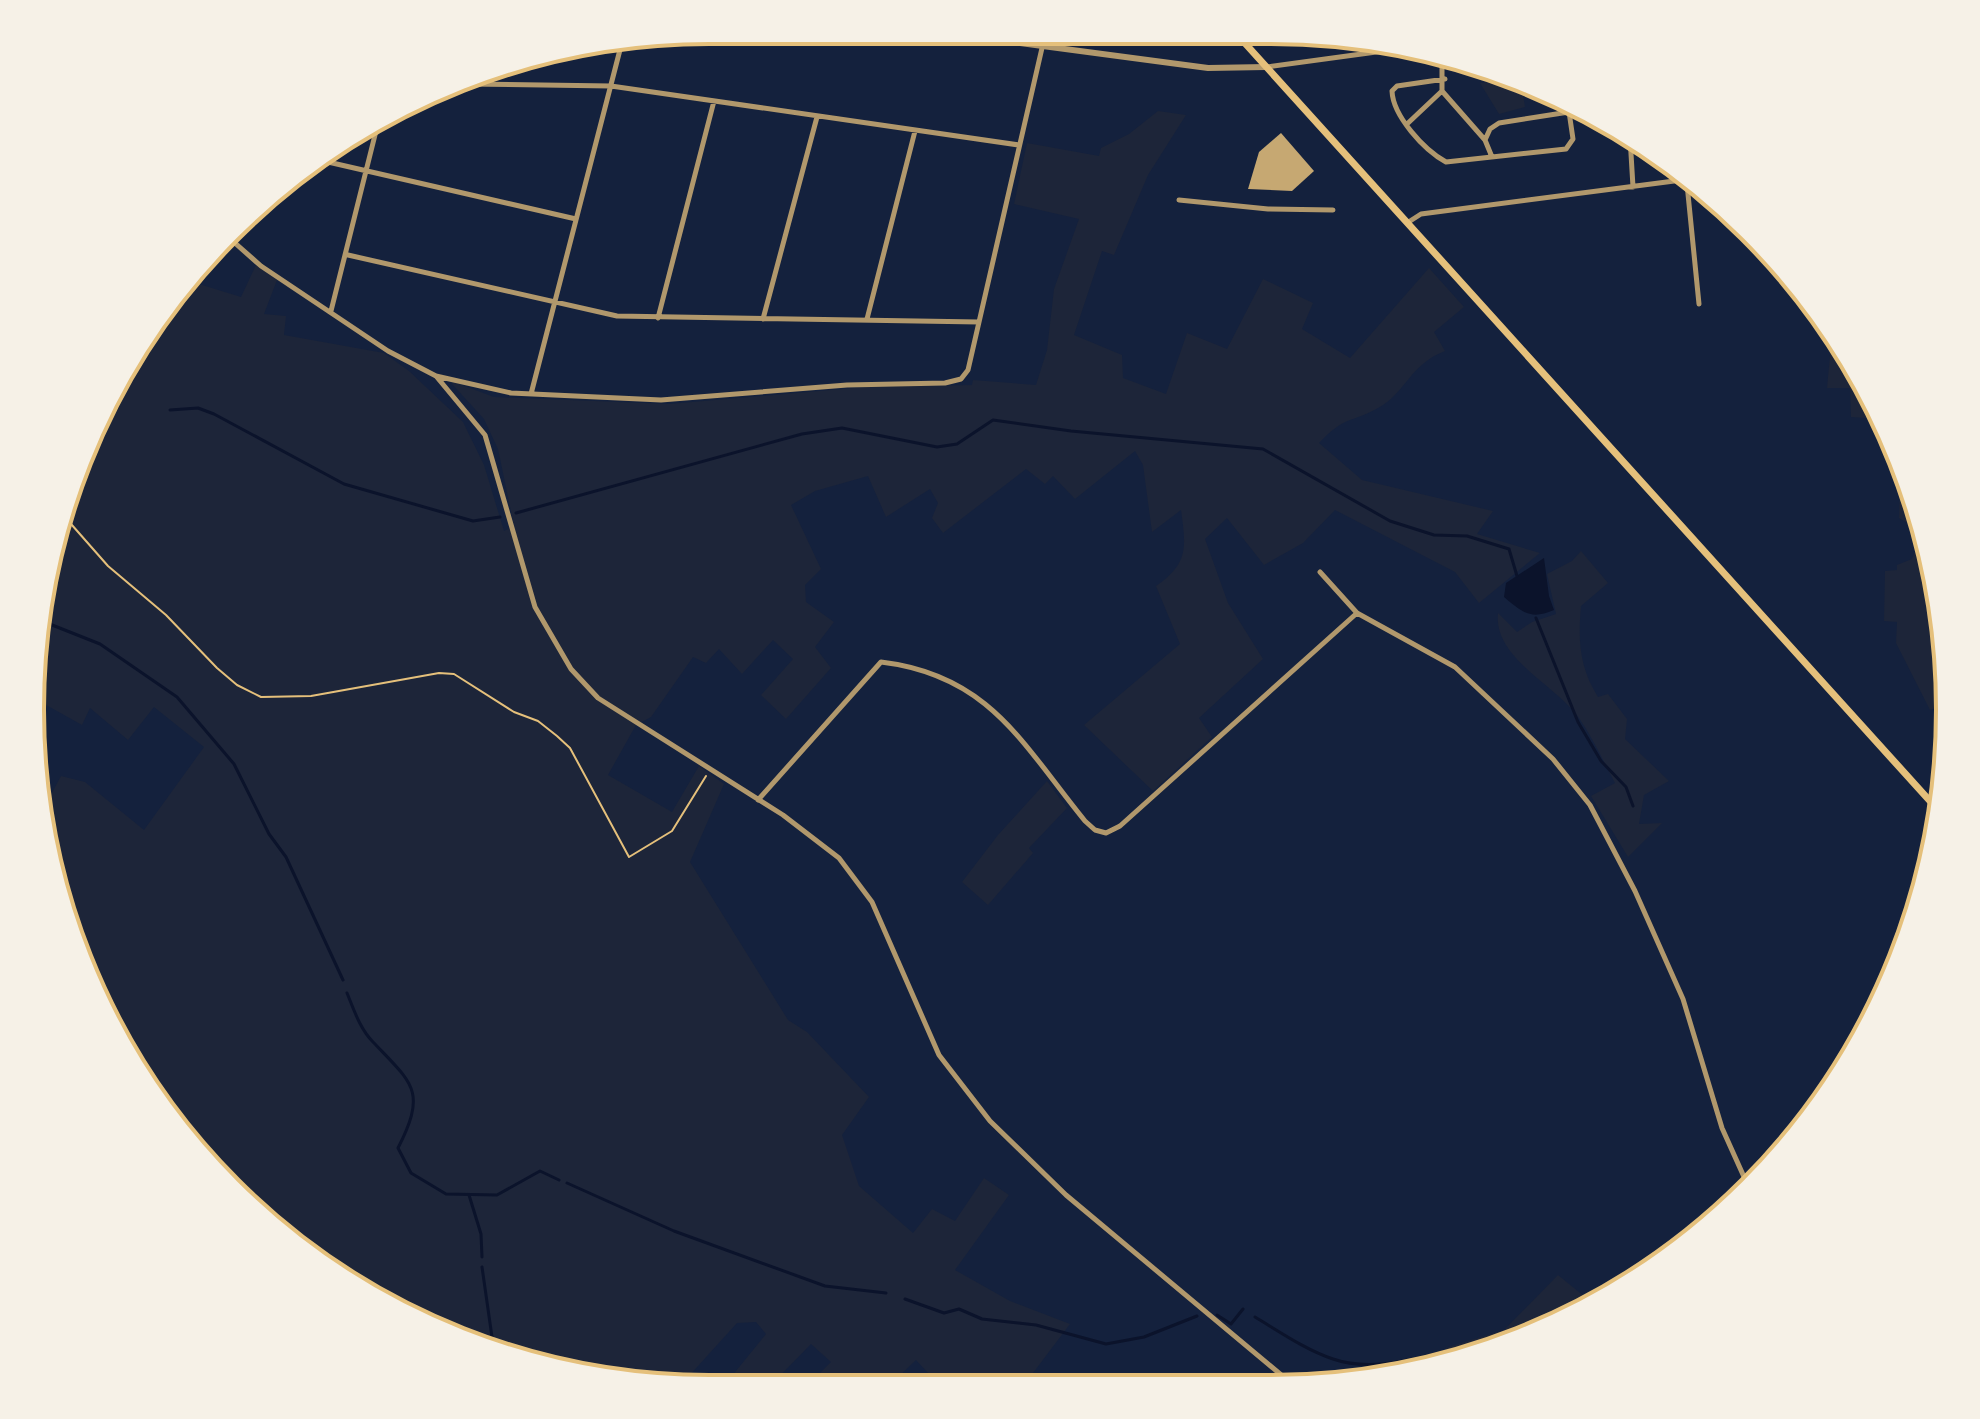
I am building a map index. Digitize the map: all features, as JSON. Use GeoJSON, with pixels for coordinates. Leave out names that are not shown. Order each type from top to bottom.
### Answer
{"type":"FeatureCollection","features":[{"type":"Feature","properties":{"kind":"main road"},"geometry":{"type":"LineString","coordinates":[[1245,44],[1929,800]]}},
{"type":"Feature","properties":{"kind":"street"},"geometry":{"type":"LineString","coordinates":[[1015,44],[1208,68],[1266,67],[1372,53]]}},
{"type":"Feature","properties":{"kind":"street"},"geometry":{"type":"LineString","coordinates":[[235,243],[261,266],[388,351],[436,376],[511,393],[661,400],[847,385],[945,383],[961,379],[968,370],[1042,48]]}},
{"type":"Feature","properties":{"kind":"street"},"geometry":{"type":"LineString","coordinates":[[531,394],[620,51]]}},
{"type":"Feature","properties":{"kind":"street"},"geometry":{"type":"LineString","coordinates":[[1407,124],[1442,91],[1443,67]]}},
{"type":"Feature","properties":{"kind":"street"},"geometry":{"type":"LineString","coordinates":[[1445,79],[1397,86],[1392,91],[1393,108],[1435,156],[1446,162],[1566,149],[1573,139],[1569,115]]}},
{"type":"Feature","properties":{"kind":"street"},"geometry":{"type":"LineString","coordinates":[[483,84],[611,86],[1019,145]]}},
{"type":"Feature","properties":{"kind":"street"},"geometry":{"type":"LineString","coordinates":[[1442,91],[1485,140],[1492,157]]}},
{"type":"Feature","properties":{"kind":"street"},"geometry":{"type":"LineString","coordinates":[[658,318],[714,101]]}},
{"type":"Feature","properties":{"kind":"street"},"geometry":{"type":"LineString","coordinates":[[1485,140],[1490,129],[1499,123],[1560,111]]}},
{"type":"Feature","properties":{"kind":"street"},"geometry":{"type":"LineString","coordinates":[[763,319],[817,117]]}},
{"type":"Feature","properties":{"kind":"street"},"geometry":{"type":"LineString","coordinates":[[867,319],[915,131]]}},
{"type":"Feature","properties":{"kind":"street"},"geometry":{"type":"LineString","coordinates":[[331,311],[348,255],[375,134]]}},
{"type":"Feature","properties":{"kind":"street"},"geometry":{"type":"LineString","coordinates":[[1631,150],[1633,187]]}},
{"type":"Feature","properties":{"kind":"street"},"geometry":{"type":"LineString","coordinates":[[331,162],[576,219]]}},
{"type":"Feature","properties":{"kind":"street"},"geometry":{"type":"LineString","coordinates":[[1407,223],[1421,214],[1677,183]]}},
{"type":"Feature","properties":{"kind":"street"},"geometry":{"type":"LineString","coordinates":[[1685,189],[1699,304]]}},
{"type":"Feature","properties":{"kind":"street"},"geometry":{"type":"LineString","coordinates":[[1179,200],[1268,209],[1333,210]]}},
{"type":"Feature","properties":{"kind":"street"},"geometry":{"type":"LineString","coordinates":[[348,255],[617,316],[979,322]]}},
{"type":"Feature","properties":{"kind":"street"},"geometry":{"type":"LineString","coordinates":[[436,376],[467,409],[491,449],[524,576],[535,607],[559,652],[598,698],[813,836],[855,876],[887,933],[929,1037],[959,1083],[990,1121],[1066,1195],[1281,1375]]}},
{"type":"Feature","properties":{"kind":"street"},"geometry":{"type":"LineString","coordinates":[[1320,572],[1357,613],[1455,667],[1553,759],[1590,805],[1628,877],[1683,999],[1722,1128],[1744,1177]]}},
{"type":"Feature","properties":{"kind":"street"},"geometry":{"type":"LineString","coordinates":[[758,800],[881,662],[904,665],[944,679],[994,708],[1085,821],[1095,830],[1106,833],[1120,826],[1357,613]]}},
{"type":"Feature","properties":{"kind":"path"},"geometry":{"type":"LineString","coordinates":[[71,524],[108,566],[166,615],[217,668],[237,685],[261,697],[311,696],[439,673],[454,674],[514,712],[538,721],[570,748],[629,857],[672,831],[711,769]]}},
{"type":"Feature","properties":{"kind":"shaded area"},"geometry":{"type":"Polygon","coordinates":[[[1491,82],[1523,94],[1525,107],[1499,114],[1480,83],[1491,82]]]}},
{"type":"Feature","properties":{"kind":"shaded area"},"geometry":{"type":"Polygon","coordinates":[[[1158,111],[1186,115],[1148,175],[1114,255],[1102,251],[1074,335],[1122,355],[1123,378],[1166,394],[1187,333],[1227,349],[1263,279],[1313,303],[1302,329],[1350,358],[1429,268],[1464,307],[1434,332],[1445,351],[1424,363],[1387,402],[1342,424],[1319,443],[1362,480],[1493,511],[1477,534],[1540,553],[1479,603],[1455,572],[1335,510],[1303,543],[1264,565],[1227,518],[1205,539],[1228,603],[1263,659],[1199,718],[1212,737],[1153,791],[1084,725],[1180,644],[1156,586],[1175,570],[1183,553],[1181,510],[1152,532],[1143,465],[1135,451],[1075,499],[1053,476],[1045,484],[1026,469],[943,533],[932,518],[938,503],[930,489],[886,517],[868,476],[815,491],[791,505],[821,569],[805,585],[806,602],[834,622],[815,647],[831,668],[786,719],[761,695],[793,659],[773,640],[742,674],[719,649],[706,663],[693,657],[651,717],[636,725],[608,775],[672,812],[699,766],[724,784],[690,862],[788,1020],[807,1032],[869,1097],[842,1135],[859,1186],[913,1233],[932,1209],[955,1221],[984,1178],[1009,1195],[955,1270],[1010,1301],[1070,1324],[1032,1375],[930,1375],[916,1360],[900,1375],[818,1375],[831,1362],[811,1344],[781,1375],[733,1375],[766,1334],[756,1322],[737,1323],[690,1375],[666,1374],[580,1362],[496,1340],[415,1306],[377,1286],[304,1237],[271,1210],[209,1148],[156,1079],[133,1042],[113,1004],[79,923],[57,839],[50,796],[61,776],[85,782],[144,830],[204,747],[154,707],[128,740],[90,708],[82,725],[44,704],[45,666],[57,580],[79,496],[113,415],[133,377],[182,304],[198,284],[241,297],[256,265],[277,280],[264,314],[286,316],[284,335],[384,353],[409,371],[463,422],[484,465],[504,531],[514,526],[498,449],[484,419],[452,384],[454,382],[494,397],[669,404],[865,387],[972,385],[973,380],[1036,385],[1047,350],[1054,289],[1079,219],[1014,204],[1027,143],[1099,156],[1101,148],[1129,134],[1158,111]]]}},
{"type":"Feature","properties":{"kind":"shaded area"},"geometry":{"type":"Polygon","coordinates":[[[1830,350],[1868,418],[1851,417],[1850,388],[1827,388],[1830,350]]]}},
{"type":"Feature","properties":{"kind":"shaded area"},"geometry":{"type":"Polygon","coordinates":[[[1900,493],[1909,524],[1899,518],[1900,493]]]}},
{"type":"Feature","properties":{"kind":"shaded area"},"geometry":{"type":"Polygon","coordinates":[[[1916,549],[1935,666],[1936,708],[1930,710],[1896,643],[1897,622],[1884,621],[1885,571],[1897,570],[1897,565],[1912,559],[1916,549]]]}},
{"type":"Feature","properties":{"kind":"shaded area"},"geometry":{"type":"Polygon","coordinates":[[[1581,551],[1608,583],[1581,606],[1580,642],[1587,675],[1598,697],[1608,694],[1627,719],[1625,739],[1669,781],[1644,795],[1639,824],[1662,823],[1628,857],[1591,796],[1615,783],[1589,734],[1569,706],[1515,657],[1499,629],[1498,613],[1517,632],[1532,622],[1556,614],[1547,574],[1572,561],[1581,551]]]}},
{"type":"Feature","properties":{"kind":"shaded area"},"geometry":{"type":"Polygon","coordinates":[[[1544,558],[1554,610],[1528,613],[1504,597],[1506,583],[1544,558]]]}},
{"type":"Feature","properties":{"kind":"shaded area"},"geometry":{"type":"Polygon","coordinates":[[[1047,781],[1067,808],[1029,848],[1033,853],[988,905],[962,882],[998,835],[1047,781]]]}},
{"type":"Feature","properties":{"kind":"shaded area"},"geometry":{"type":"Polygon","coordinates":[[[1558,1275],[1584,1296],[1484,1340],[1450,1350],[1445,1348],[1504,1330],[1558,1275]]]}},
{"type":"Feature","properties":{"kind":"building"},"geometry":{"type":"Polygon","coordinates":[[[1281,133],[1314,171],[1292,191],[1248,189],[1259,152],[1281,133]]]}},
{"type":"Feature","properties":{"kind":"waterway"},"geometry":{"type":"LineString","coordinates":[[170,410],[198,408],[214,414],[344,484],[473,521],[500,517]]}},
{"type":"Feature","properties":{"kind":"waterway"},"geometry":{"type":"LineString","coordinates":[[516,513],[802,434],[842,428],[937,447],[957,444],[993,420],[1071,431],[1263,449],[1390,521],[1434,535],[1467,536],[1509,549],[1517,576]]}},
{"type":"Feature","properties":{"kind":"waterway"},"geometry":{"type":"LineString","coordinates":[[1536,618],[1578,722],[1601,761],[1626,787],[1633,806]]}},
{"type":"Feature","properties":{"kind":"waterway"},"geometry":{"type":"LineString","coordinates":[[50,624],[100,644],[177,697],[234,764],[269,834],[286,857],[343,980]]}},
{"type":"Feature","properties":{"kind":"waterway"},"geometry":{"type":"LineString","coordinates":[[347,993],[364,1031],[398,1068],[411,1089],[412,1113],[398,1148],[411,1173],[446,1194],[497,1195],[540,1171],[559,1180]]}},
{"type":"Feature","properties":{"kind":"waterway"},"geometry":{"type":"LineString","coordinates":[[567,1183],[674,1231],[825,1286],[886,1293]]}},
{"type":"Feature","properties":{"kind":"waterway"},"geometry":{"type":"LineString","coordinates":[[469,1195],[481,1234],[482,1257]]}},
{"type":"Feature","properties":{"kind":"waterway"},"geometry":{"type":"LineString","coordinates":[[482,1267],[492,1339]]}},
{"type":"Feature","properties":{"kind":"waterway"},"geometry":{"type":"LineString","coordinates":[[905,1299],[944,1313],[959,1309],[982,1319],[1036,1325],[1106,1344],[1144,1337],[1197,1316]]}},
{"type":"Feature","properties":{"kind":"waterway"},"geometry":{"type":"LineString","coordinates":[[1217,1315],[1231,1324],[1243,1309]]}},
{"type":"Feature","properties":{"kind":"waterway"},"geometry":{"type":"LineString","coordinates":[[1255,1317],[1313,1351],[1333,1359],[1371,1365],[1406,1361]]}}]}
